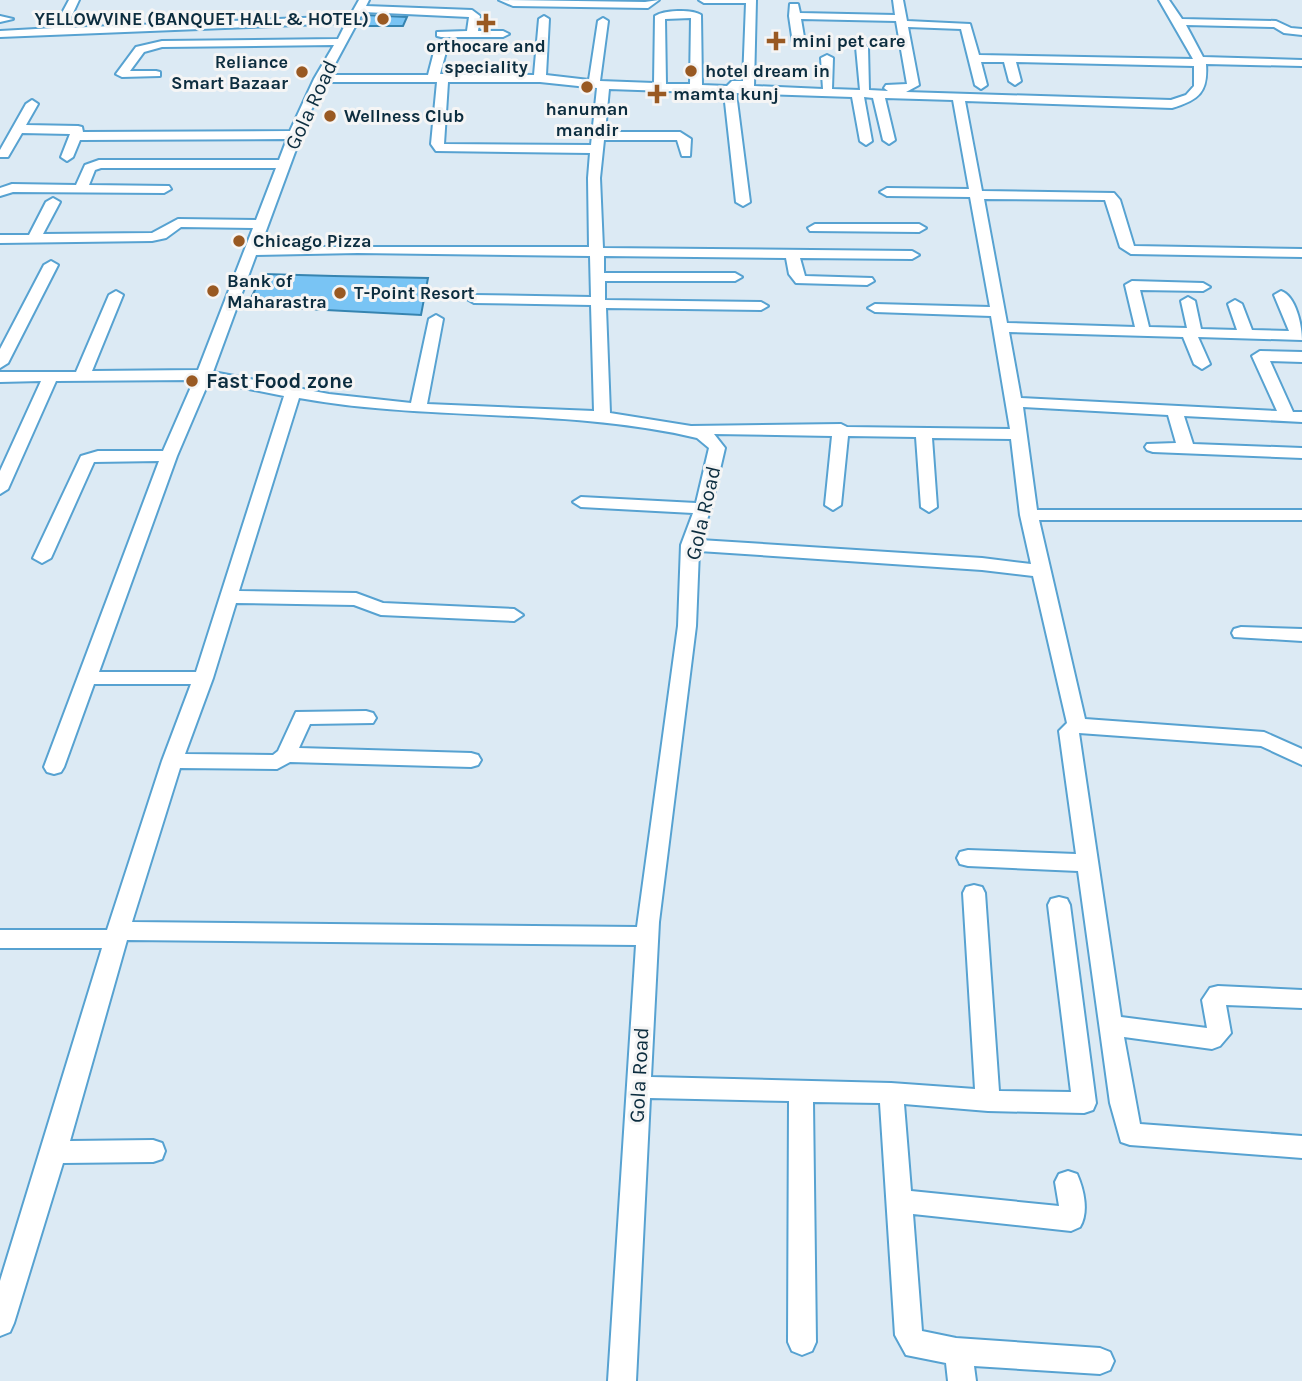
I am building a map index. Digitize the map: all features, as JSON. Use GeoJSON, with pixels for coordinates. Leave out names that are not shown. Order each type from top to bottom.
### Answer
{"type":"FeatureCollection","features":[{"type":"Feature","properties":{"kind":"street"},"geometry":{"type":"LineString","coordinates":[[58,32],[74,0]]}},
{"type":"Feature","properties":{"kind":"street"},"geometry":{"type":"LineString","coordinates":[[504,0],[513,3],[551,1],[648,5],[654,0]]}},
{"type":"Feature","properties":{"kind":"street"},"geometry":{"type":"LineString","coordinates":[[704,0],[751,0],[749,85]]}},
{"type":"Feature","properties":{"kind":"street"},"geometry":{"type":"LineString","coordinates":[[696,86],[730,90],[861,91],[912,86],[898,0]]}},
{"type":"Feature","properties":{"kind":"street"},"geometry":{"type":"LineString","coordinates":[[320,79],[540,78],[598,84],[660,86],[828,87],[878,94],[959,99],[1177,103],[1199,90],[1202,82],[1201,62],[1164,0]]}},
{"type":"Feature","properties":{"kind":"street"},"geometry":{"type":"LineString","coordinates":[[794,3],[799,43]]}},
{"type":"Feature","properties":{"kind":"street"},"geometry":{"type":"LineString","coordinates":[[0,34],[359,9],[472,13],[475,16],[472,34]]}},
{"type":"Feature","properties":{"kind":"street","name":"Gola Road"},"geometry":{"type":"LineString","coordinates":[[359,9],[320,79],[295,135],[204,375],[292,395],[418,408],[602,415],[703,434],[713,440],[717,447],[703,508],[690,545],[687,626],[647,936],[622,1381]]}},
{"type":"Feature","properties":{"kind":"street"},"geometry":{"type":"LineString","coordinates":[[660,86],[660,16],[696,15],[696,86]]}},
{"type":"Feature","properties":{"kind":"street"},"geometry":{"type":"LineString","coordinates":[[794,16],[964,25],[981,85]]}},
{"type":"Feature","properties":{"kind":"street"},"geometry":{"type":"LineString","coordinates":[[540,78],[544,19]]}},
{"type":"Feature","properties":{"kind":"street"},"geometry":{"type":"LineString","coordinates":[[602,415],[594,178],[603,20]]}},
{"type":"Feature","properties":{"kind":"street"},"geometry":{"type":"LineString","coordinates":[[1177,22],[1276,24],[1288,31],[1302,32]]}},
{"type":"Feature","properties":{"kind":"street"},"geometry":{"type":"LineString","coordinates":[[441,34],[503,34]]}},
{"type":"Feature","properties":{"kind":"street"},"geometry":{"type":"LineString","coordinates":[[156,74],[122,75],[142,48],[162,44],[341,42]]}},
{"type":"Feature","properties":{"kind":"street"},"geometry":{"type":"LineString","coordinates":[[862,47],[861,91],[866,141]]}},
{"type":"Feature","properties":{"kind":"street"},"geometry":{"type":"LineString","coordinates":[[441,48],[438,77],[440,148],[598,143],[680,136],[685,139],[686,153]]}},
{"type":"Feature","properties":{"kind":"street"},"geometry":{"type":"LineString","coordinates":[[827,58],[828,87]]}},
{"type":"Feature","properties":{"kind":"street"},"geometry":{"type":"LineString","coordinates":[[975,58],[1302,63]]}},
{"type":"Feature","properties":{"kind":"street"},"geometry":{"type":"LineString","coordinates":[[1009,58],[1015,81]]}},
{"type":"Feature","properties":{"kind":"street"},"geometry":{"type":"LineString","coordinates":[[730,90],[743,202]]}},
{"type":"Feature","properties":{"kind":"street"},"geometry":{"type":"LineString","coordinates":[[878,94],[888,140]]}},
{"type":"Feature","properties":{"kind":"street"},"geometry":{"type":"LineString","coordinates":[[959,99],[1014,402],[1016,434],[1029,515],[1077,725]]}},
{"type":"Feature","properties":{"kind":"street"},"geometry":{"type":"LineString","coordinates":[[4,155],[32,104]]}},
{"type":"Feature","properties":{"kind":"street"},"geometry":{"type":"LineString","coordinates":[[18,130],[79,130],[68,157]]}},
{"type":"Feature","properties":{"kind":"street"},"geometry":{"type":"LineString","coordinates":[[77,136],[295,135]]}},
{"type":"Feature","properties":{"kind":"street"},"geometry":{"type":"LineString","coordinates":[[80,190],[90,168],[99,164],[284,164]]}},
{"type":"Feature","properties":{"kind":"street"},"geometry":{"type":"LineString","coordinates":[[0,192],[12,188],[164,190]]}},
{"type":"Feature","properties":{"kind":"street"},"geometry":{"type":"LineString","coordinates":[[887,192],[1109,196],[1113,200],[1128,248],[1203,287]]}},
{"type":"Feature","properties":{"kind":"street"},"geometry":{"type":"LineString","coordinates":[[34,239],[53,202]]}},
{"type":"Feature","properties":{"kind":"street"},"geometry":{"type":"LineString","coordinates":[[0,239],[156,236],[178,223],[261,224]]}},
{"type":"Feature","properties":{"kind":"street"},"geometry":{"type":"LineString","coordinates":[[815,228],[919,228]]}},
{"type":"Feature","properties":{"kind":"street"},"geometry":{"type":"LineString","coordinates":[[860,228],[865,254]]}},
{"type":"Feature","properties":{"kind":"street"},"geometry":{"type":"LineString","coordinates":[[251,251],[358,249],[912,255]]}},
{"type":"Feature","properties":{"kind":"street"},"geometry":{"type":"LineString","coordinates":[[792,253],[796,274],[801,280],[867,281]]}},
{"type":"Feature","properties":{"kind":"street"},"geometry":{"type":"LineString","coordinates":[[1143,331],[1131,286],[1167,268],[1302,253]]}},
{"type":"Feature","properties":{"kind":"street"},"geometry":{"type":"LineString","coordinates":[[0,363],[51,265]]}},
{"type":"Feature","properties":{"kind":"street"},"geometry":{"type":"LineString","coordinates":[[596,277],[735,277]]}},
{"type":"Feature","properties":{"kind":"street"},"geometry":{"type":"LineString","coordinates":[[82,376],[116,295]]}},
{"type":"Feature","properties":{"kind":"street"},"geometry":{"type":"LineString","coordinates":[[875,308],[1143,331],[1301,336],[1281,295]]}},
{"type":"Feature","properties":{"kind":"street"},"geometry":{"type":"LineString","coordinates":[[474,299],[761,306]]}},
{"type":"Feature","properties":{"kind":"street"},"geometry":{"type":"LineString","coordinates":[[1188,301],[1192,333],[1202,364]]}},
{"type":"Feature","properties":{"kind":"street"},"geometry":{"type":"LineString","coordinates":[[1235,304],[1246,334]]}},
{"type":"Feature","properties":{"kind":"street"},"geometry":{"type":"LineString","coordinates":[[418,408],[436,319]]}},
{"type":"Feature","properties":{"kind":"street"},"geometry":{"type":"LineString","coordinates":[[1294,416],[1260,356],[1302,357]]}},
{"type":"Feature","properties":{"kind":"street"},"geometry":{"type":"LineString","coordinates":[[0,377],[204,375],[169,456],[54,767]]}},
{"type":"Feature","properties":{"kind":"street"},"geometry":{"type":"LineString","coordinates":[[0,489],[51,376]]}},
{"type":"Feature","properties":{"kind":"street"},"geometry":{"type":"LineString","coordinates":[[0,1323],[54,1152],[117,935],[172,761],[203,678],[292,395]]}},
{"type":"Feature","properties":{"kind":"street"},"geometry":{"type":"LineString","coordinates":[[1014,402],[1294,416]]}},
{"type":"Feature","properties":{"kind":"street"},"geometry":{"type":"LineString","coordinates":[[1174,410],[1186,448]]}},
{"type":"Feature","properties":{"kind":"street"},"geometry":{"type":"LineString","coordinates":[[685,429],[841,429],[1016,434]]}},
{"type":"Feature","properties":{"kind":"street"},"geometry":{"type":"LineString","coordinates":[[833,505],[841,429]]}},
{"type":"Feature","properties":{"kind":"street"},"geometry":{"type":"LineString","coordinates":[[924,431],[929,508]]}},
{"type":"Feature","properties":{"kind":"street"},"geometry":{"type":"LineString","coordinates":[[1153,447],[1302,453]]}},
{"type":"Feature","properties":{"kind":"street"},"geometry":{"type":"LineString","coordinates":[[42,558],[87,459],[98,456],[169,456]]}},
{"type":"Feature","properties":{"kind":"street"},"geometry":{"type":"LineString","coordinates":[[581,502],[703,508]]}},
{"type":"Feature","properties":{"kind":"street"},"geometry":{"type":"LineString","coordinates":[[1029,515],[1302,515]]}},
{"type":"Feature","properties":{"kind":"street"},"geometry":{"type":"LineString","coordinates":[[690,545],[982,564],[1041,571]]}},
{"type":"Feature","properties":{"kind":"street"},"geometry":{"type":"LineString","coordinates":[[229,597],[356,599],[381,609],[514,615]]}},
{"type":"Feature","properties":{"kind":"street"},"geometry":{"type":"LineString","coordinates":[[1241,633],[1302,635]]}},
{"type":"Feature","properties":{"kind":"street"},"geometry":{"type":"LineString","coordinates":[[85,678],[203,678]]}},
{"type":"Feature","properties":{"kind":"street"},"geometry":{"type":"LineString","coordinates":[[286,755],[303,717],[366,718]]}},
{"type":"Feature","properties":{"kind":"street"},"geometry":{"type":"LineString","coordinates":[[1302,741],[1077,725],[1069,731],[1110,1024],[1122,1103],[1130,1134],[1302,1147]]}},
{"type":"Feature","properties":{"kind":"street"},"geometry":{"type":"LineString","coordinates":[[1264,740],[1302,758]]}},
{"type":"Feature","properties":{"kind":"street"},"geometry":{"type":"LineString","coordinates":[[172,761],[273,762],[286,755],[471,760]]}},
{"type":"Feature","properties":{"kind":"street"},"geometry":{"type":"LineString","coordinates":[[968,858],[1086,863]]}},
{"type":"Feature","properties":{"kind":"street"},"geometry":{"type":"LineString","coordinates":[[974,893],[988,1101]]}},
{"type":"Feature","properties":{"kind":"street"},"geometry":{"type":"LineString","coordinates":[[638,1087],[891,1093],[988,1101],[1084,1103],[1059,905]]}},
{"type":"Feature","properties":{"kind":"street"},"geometry":{"type":"LineString","coordinates":[[0,939],[117,935],[647,936]]}},
{"type":"Feature","properties":{"kind":"street"},"geometry":{"type":"LineString","coordinates":[[1110,1024],[1212,1039],[1219,1033],[1214,1000],[1218,995],[1302,999]]}},
{"type":"Feature","properties":{"kind":"street"},"geometry":{"type":"LineString","coordinates":[[801,1091],[802,1342]]}},
{"type":"Feature","properties":{"kind":"street"},"geometry":{"type":"LineString","coordinates":[[891,1093],[911,1339],[919,1347],[1100,1361]]}},
{"type":"Feature","properties":{"kind":"street"},"geometry":{"type":"LineString","coordinates":[[54,1152],[153,1151]]}},
{"type":"Feature","properties":{"kind":"street"},"geometry":{"type":"LineString","coordinates":[[898,1201],[1071,1219],[1073,1216],[1068,1182]]}},
{"type":"Feature","properties":{"kind":"street"},"geometry":{"type":"LineString","coordinates":[[956,1351],[962,1381]]}},
{"type":"Feature","properties":{"kind":"building","name":"YELLOWVINE (BANQUET HALL & HOTEL)"},"geometry":{"type":"Polygon","coordinates":[[[365,15],[407,17],[403,26],[359,26],[365,15]]]}},
{"type":"Feature","properties":{"kind":"building","name":"T-Point Resort"},"geometry":{"type":"Polygon","coordinates":[[[263,274],[428,278],[421,315],[247,306],[263,274]]]}},
{"type":"Feature","properties":{"kind":"place","name":"YELLOWVINE (BANQUET HALL & HOTEL)"},"geometry":{"type":"Point","coordinates":[383,19]}},
{"type":"Feature","properties":{"kind":"place","name":"orthocare and speciality"},"geometry":{"type":"Point","coordinates":[486,23]}},
{"type":"Feature","properties":{"kind":"place","name":"mini pet care"},"geometry":{"type":"Point","coordinates":[776,41]}},
{"type":"Feature","properties":{"kind":"place","name":"hotel dream in"},"geometry":{"type":"Point","coordinates":[691,71]}},
{"type":"Feature","properties":{"kind":"place","name":"Reliance Smart Bazaar"},"geometry":{"type":"Point","coordinates":[302,72]}},
{"type":"Feature","properties":{"kind":"place","name":"hanuman mandir"},"geometry":{"type":"Point","coordinates":[587,87]}},
{"type":"Feature","properties":{"kind":"place","name":"mamta kunj"},"geometry":{"type":"Point","coordinates":[657,94]}},
{"type":"Feature","properties":{"kind":"place","name":"Wellness Club"},"geometry":{"type":"Point","coordinates":[330,116]}},
{"type":"Feature","properties":{"kind":"place","name":"Chicago Pizza"},"geometry":{"type":"Point","coordinates":[239,241]}},
{"type":"Feature","properties":{"kind":"place","name":"Bank of Maharastra"},"geometry":{"type":"Point","coordinates":[213,291]}},
{"type":"Feature","properties":{"kind":"place","name":"T-Point Resort"},"geometry":{"type":"Point","coordinates":[340,293]}},
{"type":"Feature","properties":{"kind":"place","name":"Fast Food zone"},"geometry":{"type":"Point","coordinates":[192,381]}}]}
